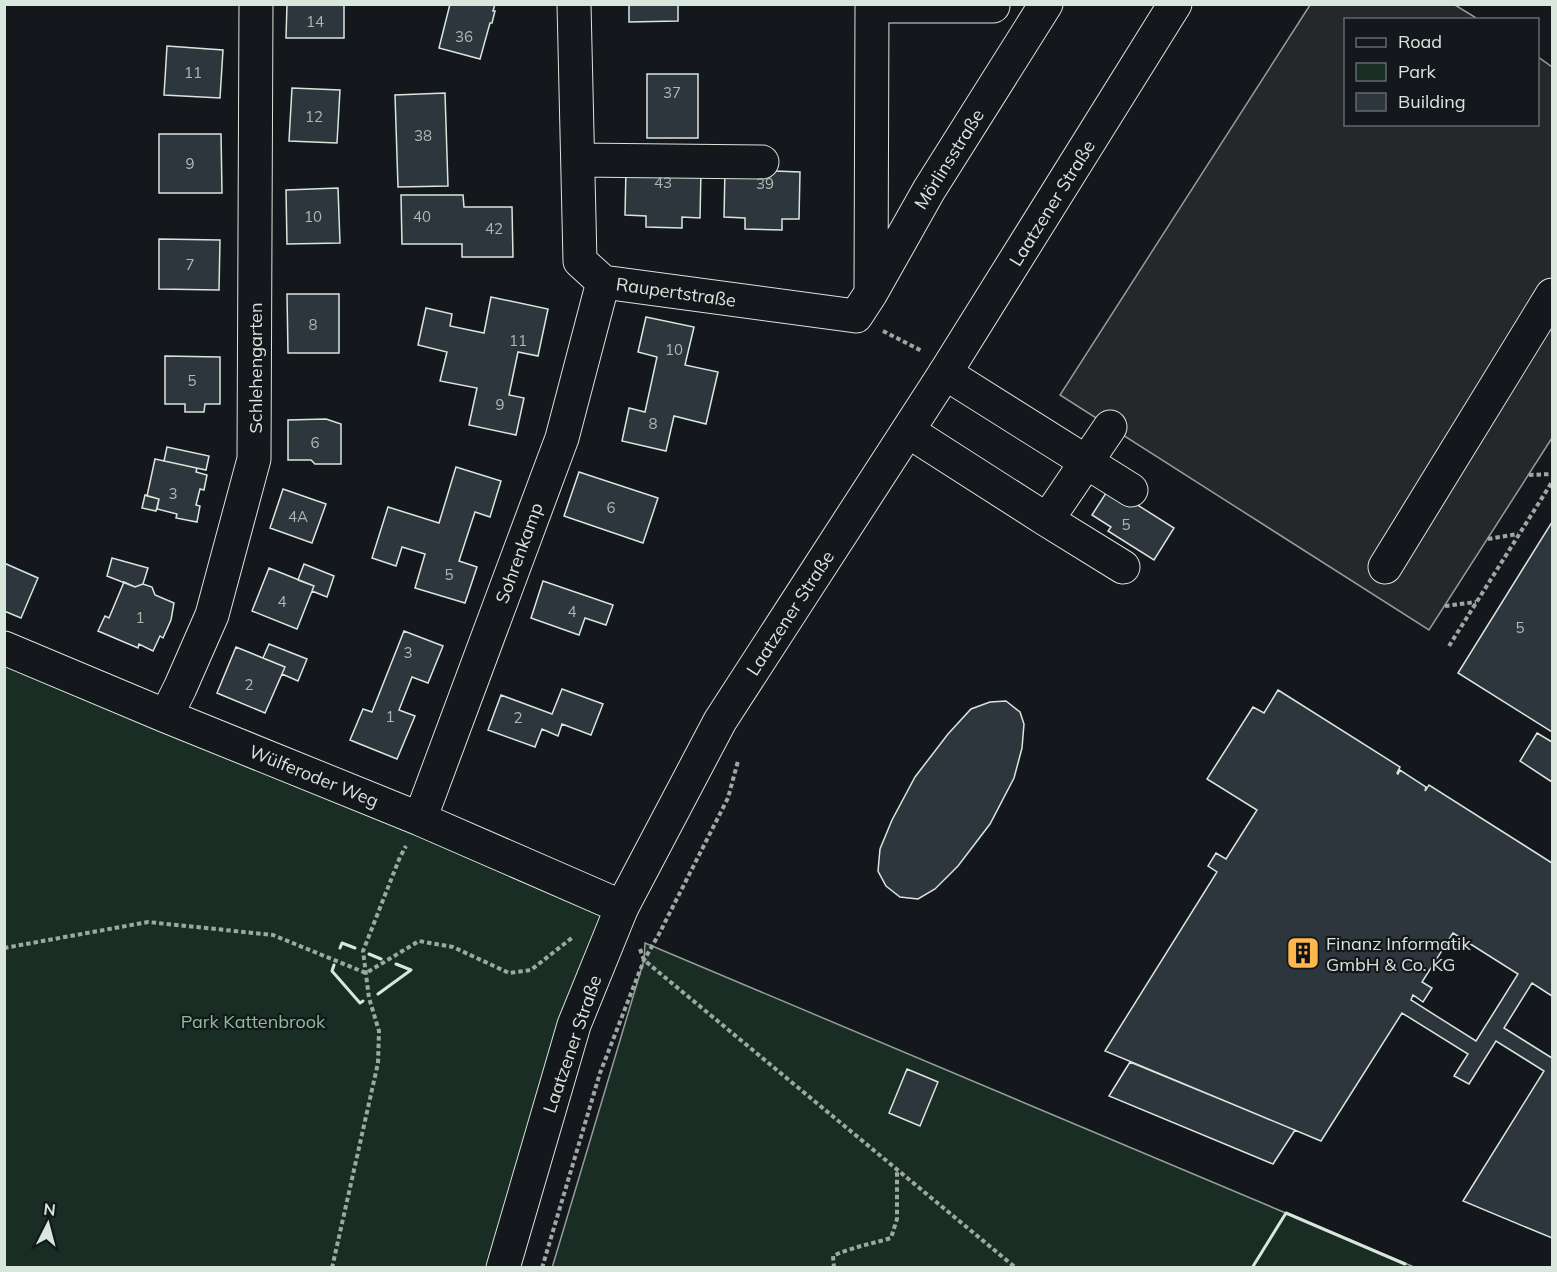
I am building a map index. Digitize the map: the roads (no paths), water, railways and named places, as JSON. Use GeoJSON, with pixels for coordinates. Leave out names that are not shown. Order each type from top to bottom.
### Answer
{"type":"FeatureCollection","features":[{"type":"Feature","properties":{"kind":"street","name":"Schlehengarten"},"geometry":{"type":"LineString","coordinates":[[166,716],[212,615],[255,459],[256,4]]}},
{"type":"Feature","properties":{"kind":"street","name":"Raupertstraße"},"geometry":{"type":"LineString","coordinates":[[574,4],[580,261],[603,282],[864,305]]}},
{"type":"Feature","properties":{"kind":"street","name":"Mörlinsstraße"},"geometry":{"type":"LineString","coordinates":[[864,305],[929,190],[1046,4]]}},
{"type":"Feature","properties":{"kind":"street","name":"Laatzener Straße"},"geometry":{"type":"LineString","coordinates":[[503,1268],[574,1025],[622,907],[720,721],[948,370],[1175,4]]}},
{"type":"Feature","properties":{"kind":"street"},"geometry":{"type":"LineString","coordinates":[[864,305],[872,6],[993,6]]}},
{"type":"Feature","properties":{"kind":"street"},"geometry":{"type":"LineString","coordinates":[[578,160],[762,162]]}},
{"type":"Feature","properties":{"kind":"street","name":"Sohrenkamp"},"geometry":{"type":"LineString","coordinates":[[420,819],[562,438],[603,282]]}},
{"type":"Feature","properties":{"kind":"street"},"geometry":{"type":"LineString","coordinates":[[1386,567],[1552,295]]}},
{"type":"Feature","properties":{"kind":"street"},"geometry":{"type":"LineString","coordinates":[[948,370],[1131,490]]}},
{"type":"Feature","properties":{"kind":"street"},"geometry":{"type":"LineString","coordinates":[[1047,520],[1110,427]]}},
{"type":"Feature","properties":{"kind":"street"},"geometry":{"type":"LineString","coordinates":[[908,431],[1123,567]]}},
{"type":"Feature","properties":{"kind":"street","name":"Wülferoder Weg"},"geometry":{"type":"LineString","coordinates":[[4,648],[420,819],[622,907]]}},
{"type":"Feature","properties":{"kind":"place","name":"Finanz Informatik GmbH & Co. KG"},"geometry":{"type":"Point","coordinates":[1303,953]}},
{"type":"Feature","properties":{"kind":"park label","name":"Park Kattenbrook"},"geometry":{"type":"Point","coordinates":[253,1021]}}]}
